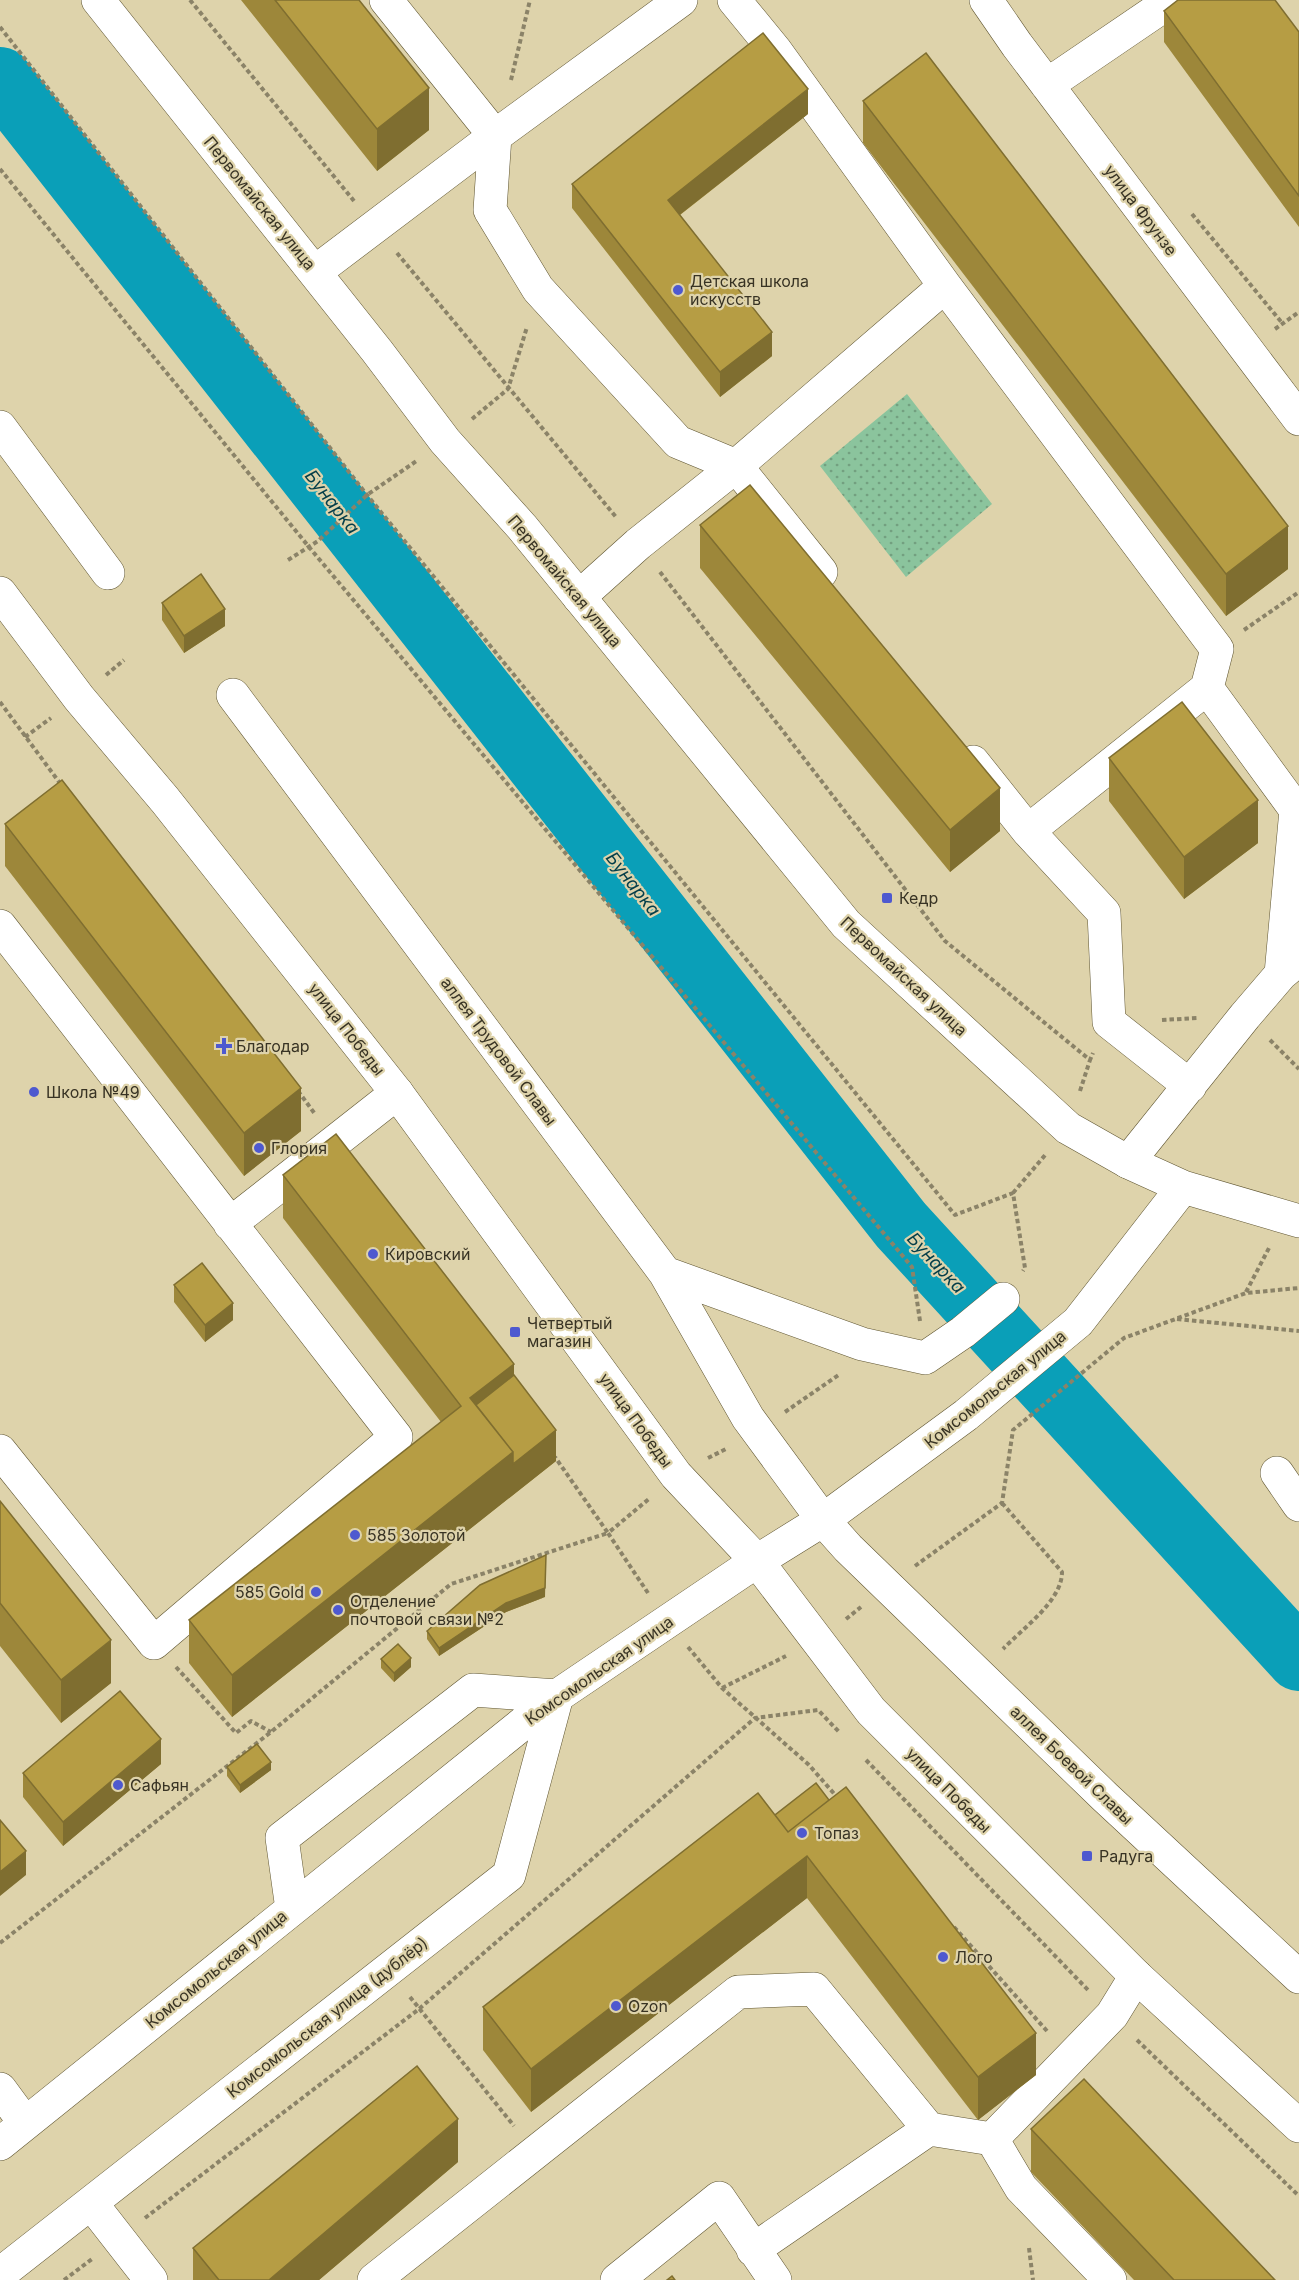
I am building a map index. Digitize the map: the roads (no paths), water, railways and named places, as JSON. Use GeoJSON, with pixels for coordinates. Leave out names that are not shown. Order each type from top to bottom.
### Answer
{"type":"FeatureCollection","features":[{"type":"Feature","properties":{"kind":"street","name":"Первомайская улица"},"geometry":{"type":"LineString","coordinates":[[98,0],[315,272],[445,441],[522,527],[846,924],[1068,1128],[1128,1162],[1183,1187]]}},
{"type":"Feature","properties":{"kind":"street"},"geometry":{"type":"LineString","coordinates":[[386,0],[495,136],[490,210],[538,289],[678,442],[736,466],[841,597]]}},
{"type":"Feature","properties":{"kind":"street"},"geometry":{"type":"LineString","coordinates":[[315,272],[681,0]]}},
{"type":"Feature","properties":{"kind":"street"},"geometry":{"type":"LineString","coordinates":[[734,0],[775,50],[945,286],[1217,649],[1207,688],[1028,831]]}},
{"type":"Feature","properties":{"kind":"street","name":"улица Фрунзе"},"geometry":{"type":"LineString","coordinates":[[986,0],[1047,85],[1299,419]]}},
{"type":"Feature","properties":{"kind":"street"},"geometry":{"type":"LineString","coordinates":[[1047,85],[1172,0]]}},
{"type":"Feature","properties":{"kind":"street"},"geometry":{"type":"LineString","coordinates":[[579,597],[638,544],[736,466],[945,286]]}},
{"type":"Feature","properties":{"kind":"street"},"geometry":{"type":"LineString","coordinates":[[0,426],[108,573]]}},
{"type":"Feature","properties":{"kind":"street","name":"улица Победы"},"geometry":{"type":"LineString","coordinates":[[0,593],[79,698],[165,800],[397,1093],[676,1475],[757,1561],[871,1711],[1136,1976],[1299,2126]]}},
{"type":"Feature","properties":{"kind":"street"},"geometry":{"type":"LineString","coordinates":[[1128,1162],[1245,1016],[1290,966],[1296,810],[1207,688]]}},
{"type":"Feature","properties":{"kind":"street","name":"аллея Трудовой Славы"},"geometry":{"type":"LineString","coordinates":[[233,695],[665,1273],[748,1418],[823,1520]]}},
{"type":"Feature","properties":{"kind":"street"},"geometry":{"type":"LineString","coordinates":[[953,737],[1028,831],[1104,913],[1109,1022],[1190,1086]]}},
{"type":"Feature","properties":{"kind":"street"},"geometry":{"type":"LineString","coordinates":[[0,926],[396,1437],[154,1643],[0,1451]]}},
{"type":"Feature","properties":{"kind":"street"},"geometry":{"type":"LineString","coordinates":[[230,1224],[397,1093]]}},
{"type":"Feature","properties":{"kind":"street"},"geometry":{"type":"LineString","coordinates":[[1183,1187],[1299,1221]]}},
{"type":"Feature","properties":{"kind":"street","name":"Комсомольская улица"},"geometry":{"type":"LineString","coordinates":[[0,2144],[557,1696],[757,1561],[823,1520],[966,1415],[1078,1322],[1183,1187]]}},
{"type":"Feature","properties":{"kind":"street"},"geometry":{"type":"LineString","coordinates":[[665,1273],[862,1344],[925,1358],[963,1332],[1003,1299]]}},
{"type":"Feature","properties":{"kind":"street"},"geometry":{"type":"LineString","coordinates":[[1277,1473],[1299,1505]]}},
{"type":"Feature","properties":{"kind":"street","name":"аллея Боевой Славы"},"geometry":{"type":"LineString","coordinates":[[823,1520],[848,1548],[1105,1797],[1299,1977]]}},
{"type":"Feature","properties":{"kind":"street"},"geometry":{"type":"LineString","coordinates":[[292,1909],[282,1838],[473,1690],[557,1696]]}},
{"type":"Feature","properties":{"kind":"street","name":"Комсомольская улица (дублёр)"},"geometry":{"type":"LineString","coordinates":[[0,2274],[510,1875],[557,1696]]}},
{"type":"Feature","properties":{"kind":"street"},"geometry":{"type":"LineString","coordinates":[[992,2139],[1112,2015],[1136,1976]]}},
{"type":"Feature","properties":{"kind":"street"},"geometry":{"type":"LineString","coordinates":[[374,2280],[738,1992],[814,1989],[929,2129],[992,2139],[1022,2188],[1110,2280]]}},
{"type":"Feature","properties":{"kind":"street"},"geometry":{"type":"LineString","coordinates":[[0,2089],[25,2123]]}},
{"type":"Feature","properties":{"kind":"street"},"geometry":{"type":"LineString","coordinates":[[753,2250],[929,2129]]}},
{"type":"Feature","properties":{"kind":"street"},"geometry":{"type":"LineString","coordinates":[[617,2280],[719,2198],[775,2280]]}},
{"type":"Feature","properties":{"kind":"street"},"geometry":{"type":"LineString","coordinates":[[91,2203],[151,2280]]}},
{"type":"Feature","properties":{"kind":"waterway","name":"Бунарка"},"geometry":{"type":"LineString","coordinates":[[0,79],[901,1225],[1299,1659]]}},
{"type":"Feature","properties":{"kind":"place","name":"Детская школа искусств"},"geometry":{"type":"Point","coordinates":[678,290]}},
{"type":"Feature","properties":{"kind":"place","name":"Кедр"},"geometry":{"type":"Point","coordinates":[887,898]}},
{"type":"Feature","properties":{"kind":"place","name":"Благодар"},"geometry":{"type":"Point","coordinates":[224,1046]}},
{"type":"Feature","properties":{"kind":"place","name":"Школа №49"},"geometry":{"type":"Point","coordinates":[34,1092]}},
{"type":"Feature","properties":{"kind":"place","name":"Глория"},"geometry":{"type":"Point","coordinates":[259,1148]}},
{"type":"Feature","properties":{"kind":"place","name":"Кировский"},"geometry":{"type":"Point","coordinates":[373,1254]}},
{"type":"Feature","properties":{"kind":"place","name":"Четвертый магазин"},"geometry":{"type":"Point","coordinates":[515,1332]}},
{"type":"Feature","properties":{"kind":"place","name":"585 Золотой"},"geometry":{"type":"Point","coordinates":[355,1535]}},
{"type":"Feature","properties":{"kind":"place","name":"585 Gold"},"geometry":{"type":"Point","coordinates":[316,1592]}},
{"type":"Feature","properties":{"kind":"place","name":"Отделение почтовой связи №2"},"geometry":{"type":"Point","coordinates":[338,1610]}},
{"type":"Feature","properties":{"kind":"place","name":"Сафьян"},"geometry":{"type":"Point","coordinates":[118,1785]}},
{"type":"Feature","properties":{"kind":"place","name":"Топаз"},"geometry":{"type":"Point","coordinates":[802,1833]}},
{"type":"Feature","properties":{"kind":"place","name":"Радуга"},"geometry":{"type":"Point","coordinates":[1087,1856]}},
{"type":"Feature","properties":{"kind":"place","name":"Лого"},"geometry":{"type":"Point","coordinates":[943,1957]}},
{"type":"Feature","properties":{"kind":"place","name":"Ozon"},"geometry":{"type":"Point","coordinates":[616,2006]}}]}
